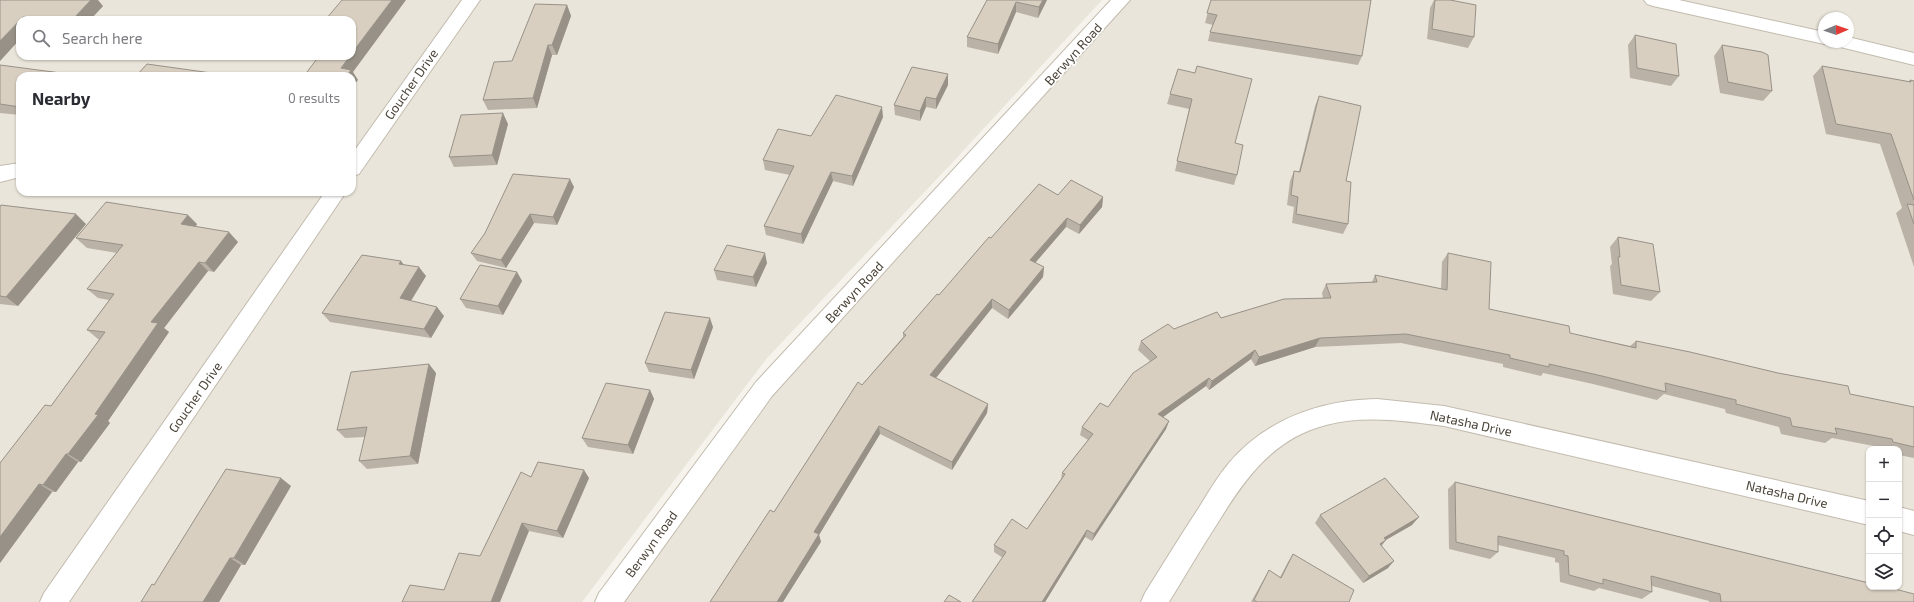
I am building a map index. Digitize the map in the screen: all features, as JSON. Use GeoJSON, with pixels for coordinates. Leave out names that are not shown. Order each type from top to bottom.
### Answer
{"type":"FeatureCollection","features":[{"type":"Feature","properties":{"kind":"street","name":"Goucher Drive"},"geometry":{"type":"LineString","coordinates":[[356,163],[471,0]]}},
{"type":"Feature","properties":{"kind":"street","name":"Berwyn Road"},"geometry":{"type":"LineString","coordinates":[[608,602],[764,389],[1122,0]]}},
{"type":"Feature","properties":{"kind":"street"},"geometry":{"type":"LineString","coordinates":[[1652,0],[1818,37]]}},
{"type":"Feature","properties":{"kind":"street"},"geometry":{"type":"LineString","coordinates":[[1854,45],[1914,59]]}},
{"type":"Feature","properties":{"kind":"street"},"geometry":{"type":"LineString","coordinates":[[0,174],[16,171]]}},
{"type":"Feature","properties":{"kind":"street","name":"Goucher Drive"},"geometry":{"type":"LineString","coordinates":[[53,602],[333,196]]}},
{"type":"Feature","properties":{"kind":"street","name":"Natasha Drive"},"geometry":{"type":"LineString","coordinates":[[1154,602],[1210,512],[1244,464],[1269,442],[1290,429],[1312,419],[1361,410],[1390,410],[1444,416],[1866,511]]}},
{"type":"Feature","properties":{"kind":"street"},"geometry":{"type":"LineString","coordinates":[[1902,520],[1914,523]]}},
{"type":"Feature","properties":{"kind":"shaded area"},"geometry":{"type":"Polygon","coordinates":[[[0,0],[1102,0],[951,164],[767,358],[582,602],[0,602],[0,0]]]}},
{"type":"Feature","properties":{"kind":"shaded area"},"geometry":{"type":"Polygon","coordinates":[[[1121,0],[1914,0],[1914,602],[608,602],[724,442],[1121,0]]]}},
{"type":"Feature","properties":{"kind":"building"},"geometry":{"type":"Polygon","coordinates":[[[0,0],[91,0],[76,16],[16,16],[16,24],[0,41],[0,0]]]}},
{"type":"Feature","properties":{"kind":"building"},"geometry":{"type":"Polygon","coordinates":[[[342,0],[392,0],[356,48],[356,16],[329,16],[342,0]]]}},
{"type":"Feature","properties":{"kind":"building"},"geometry":{"type":"Polygon","coordinates":[[[987,0],[1043,0],[1039,7],[1016,2],[998,44],[967,37],[987,0]]]}},
{"type":"Feature","properties":{"kind":"building"},"geometry":{"type":"Polygon","coordinates":[[[1211,0],[1371,0],[1362,56],[1210,32],[1217,15],[1207,13],[1211,0]]]}},
{"type":"Feature","properties":{"kind":"building"},"geometry":{"type":"Polygon","coordinates":[[[1435,0],[1450,0],[1476,5],[1474,37],[1432,29],[1435,0]]]}},
{"type":"Feature","properties":{"kind":"building"},"geometry":{"type":"Polygon","coordinates":[[[535,4],[567,5],[552,45],[548,45],[533,98],[483,100],[494,62],[512,61],[535,4]]]}},
{"type":"Feature","properties":{"kind":"building"},"geometry":{"type":"Polygon","coordinates":[[[1635,35],[1676,44],[1679,76],[1637,68],[1635,35]]]}},
{"type":"Feature","properties":{"kind":"building"},"geometry":{"type":"Polygon","coordinates":[[[1722,45],[1762,52],[1768,55],[1772,91],[1728,82],[1722,45]]]}},
{"type":"Feature","properties":{"kind":"building"},"geometry":{"type":"Polygon","coordinates":[[[316,60],[347,60],[341,68],[351,70],[350,72],[307,72],[316,60]]]}},
{"type":"Feature","properties":{"kind":"building"},"geometry":{"type":"Polygon","coordinates":[[[147,64],[204,72],[140,72],[147,64]]]}},
{"type":"Feature","properties":{"kind":"building"},"geometry":{"type":"Polygon","coordinates":[[[0,65],[53,72],[16,72],[16,106],[0,104],[0,65]]]}},
{"type":"Feature","properties":{"kind":"building"},"geometry":{"type":"Polygon","coordinates":[[[1197,66],[1252,79],[1235,143],[1243,145],[1237,175],[1177,161],[1192,99],[1170,94],[1178,69],[1195,73],[1197,66]]]}},
{"type":"Feature","properties":{"kind":"building"},"geometry":{"type":"Polygon","coordinates":[[[1822,66],[1911,82],[1910,80],[1914,81],[1914,200],[1891,134],[1836,124],[1822,66]]]}},
{"type":"Feature","properties":{"kind":"building"},"geometry":{"type":"Polygon","coordinates":[[[912,67],[948,74],[936,99],[926,97],[920,111],[894,105],[912,67]]]}},
{"type":"Feature","properties":{"kind":"building"},"geometry":{"type":"Polygon","coordinates":[[[836,95],[882,107],[852,176],[831,172],[801,234],[764,226],[794,166],[763,160],[778,129],[811,136],[836,95]]]}},
{"type":"Feature","properties":{"kind":"building"},"geometry":{"type":"Polygon","coordinates":[[[1319,96],[1361,106],[1346,181],[1351,182],[1348,224],[1296,214],[1298,197],[1291,195],[1294,171],[1300,172],[1319,96]]]}},
{"type":"Feature","properties":{"kind":"building"},"geometry":{"type":"Polygon","coordinates":[[[503,113],[492,155],[449,157],[461,115],[503,113]]]}},
{"type":"Feature","properties":{"kind":"building"},"geometry":{"type":"Polygon","coordinates":[[[513,174],[570,179],[553,217],[530,214],[501,260],[471,253],[485,233],[513,174]]]}},
{"type":"Feature","properties":{"kind":"building"},"geometry":{"type":"Polygon","coordinates":[[[1071,180],[1103,197],[1080,225],[1067,218],[1030,260],[1044,267],[1009,310],[992,299],[930,375],[988,404],[952,462],[879,426],[814,532],[819,534],[777,602],[710,602],[770,510],[774,512],[858,382],[862,385],[906,335],[903,333],[937,294],[939,295],[989,237],[991,238],[1039,184],[1058,195],[1071,180]]]}},
{"type":"Feature","properties":{"kind":"building"},"geometry":{"type":"Polygon","coordinates":[[[106,202],[188,215],[181,224],[229,232],[205,263],[199,262],[151,322],[158,323],[95,414],[98,415],[43,485],[39,484],[0,537],[0,463],[45,405],[51,406],[105,332],[87,330],[114,294],[87,289],[123,245],[76,238],[106,202]]]}},
{"type":"Feature","properties":{"kind":"building"},"geometry":{"type":"Polygon","coordinates":[[[1907,204],[1914,205],[1914,224],[1907,204]]]}},
{"type":"Feature","properties":{"kind":"building"},"geometry":{"type":"Polygon","coordinates":[[[1,205],[76,214],[6,297],[0,296],[1,205]]]}},
{"type":"Feature","properties":{"kind":"building"},"geometry":{"type":"Polygon","coordinates":[[[1618,237],[1653,244],[1660,292],[1621,285],[1618,257],[1620,257],[1618,237]]]}},
{"type":"Feature","properties":{"kind":"building"},"geometry":{"type":"Polygon","coordinates":[[[727,245],[765,253],[753,277],[714,270],[727,245]]]}},
{"type":"Feature","properties":{"kind":"building"},"geometry":{"type":"Polygon","coordinates":[[[1448,253],[1491,262],[1489,309],[1569,326],[1570,333],[1636,348],[1636,341],[1778,373],[1848,386],[1850,394],[1914,407],[1914,447],[1893,442],[1892,439],[1835,428],[1837,434],[1792,426],[1790,418],[1736,404],[1736,400],[1665,383],[1666,392],[1549,364],[1549,367],[1510,358],[1510,355],[1406,334],[1320,338],[1259,357],[1255,350],[1212,381],[1209,378],[1158,414],[1169,421],[1094,534],[1087,530],[1042,602],[972,602],[1006,552],[994,545],[1012,519],[1027,529],[1065,474],[1062,473],[1093,434],[1082,427],[1100,403],[1108,407],[1133,373],[1157,357],[1141,341],[1168,324],[1174,329],[1217,312],[1221,318],[1284,299],[1331,298],[1326,284],[1377,282],[1375,275],[1447,290],[1448,253]]]}},
{"type":"Feature","properties":{"kind":"building"},"geometry":{"type":"Polygon","coordinates":[[[362,255],[401,261],[399,264],[419,267],[400,298],[437,307],[424,329],[322,313],[362,255]]]}},
{"type":"Feature","properties":{"kind":"building"},"geometry":{"type":"Polygon","coordinates":[[[480,265],[517,272],[498,306],[460,299],[480,265]]]}},
{"type":"Feature","properties":{"kind":"building"},"geometry":{"type":"Polygon","coordinates":[[[665,312],[710,318],[691,370],[645,363],[665,312]]]}},
{"type":"Feature","properties":{"kind":"building"},"geometry":{"type":"Polygon","coordinates":[[[429,364],[410,456],[359,461],[367,427],[337,430],[351,372],[429,364]]]}},
{"type":"Feature","properties":{"kind":"building"},"geometry":{"type":"Polygon","coordinates":[[[606,383],[650,390],[628,445],[582,438],[606,383]]]}},
{"type":"Feature","properties":{"kind":"building"},"geometry":{"type":"Polygon","coordinates":[[[538,462],[584,470],[557,531],[522,523],[491,602],[402,602],[410,585],[444,590],[459,553],[480,556],[521,472],[531,477],[538,462]]]}},
{"type":"Feature","properties":{"kind":"building"},"geometry":{"type":"Polygon","coordinates":[[[226,469],[281,478],[234,558],[230,558],[203,602],[141,602],[152,584],[154,585],[226,469]]]}},
{"type":"Feature","properties":{"kind":"building"},"geometry":{"type":"Polygon","coordinates":[[[1385,478],[1419,517],[1384,538],[1386,540],[1380,544],[1394,561],[1369,576],[1320,515],[1385,478]]]}},
{"type":"Feature","properties":{"kind":"building"},"geometry":{"type":"Polygon","coordinates":[[[1455,482],[1866,582],[1866,590],[1899,590],[1914,594],[1914,602],[1721,602],[1720,594],[1651,576],[1652,592],[1603,579],[1603,584],[1569,575],[1568,556],[1564,555],[1564,551],[1498,536],[1498,552],[1456,542],[1455,482]]]}},
{"type":"Feature","properties":{"kind":"building"},"geometry":{"type":"Polygon","coordinates":[[[1293,554],[1354,590],[1349,602],[1257,602],[1254,600],[1269,570],[1281,578],[1293,554]]]}},
{"type":"Feature","properties":{"kind":"building"},"geometry":{"type":"Polygon","coordinates":[[[949,595],[961,602],[944,602],[949,595]]]}}]}
